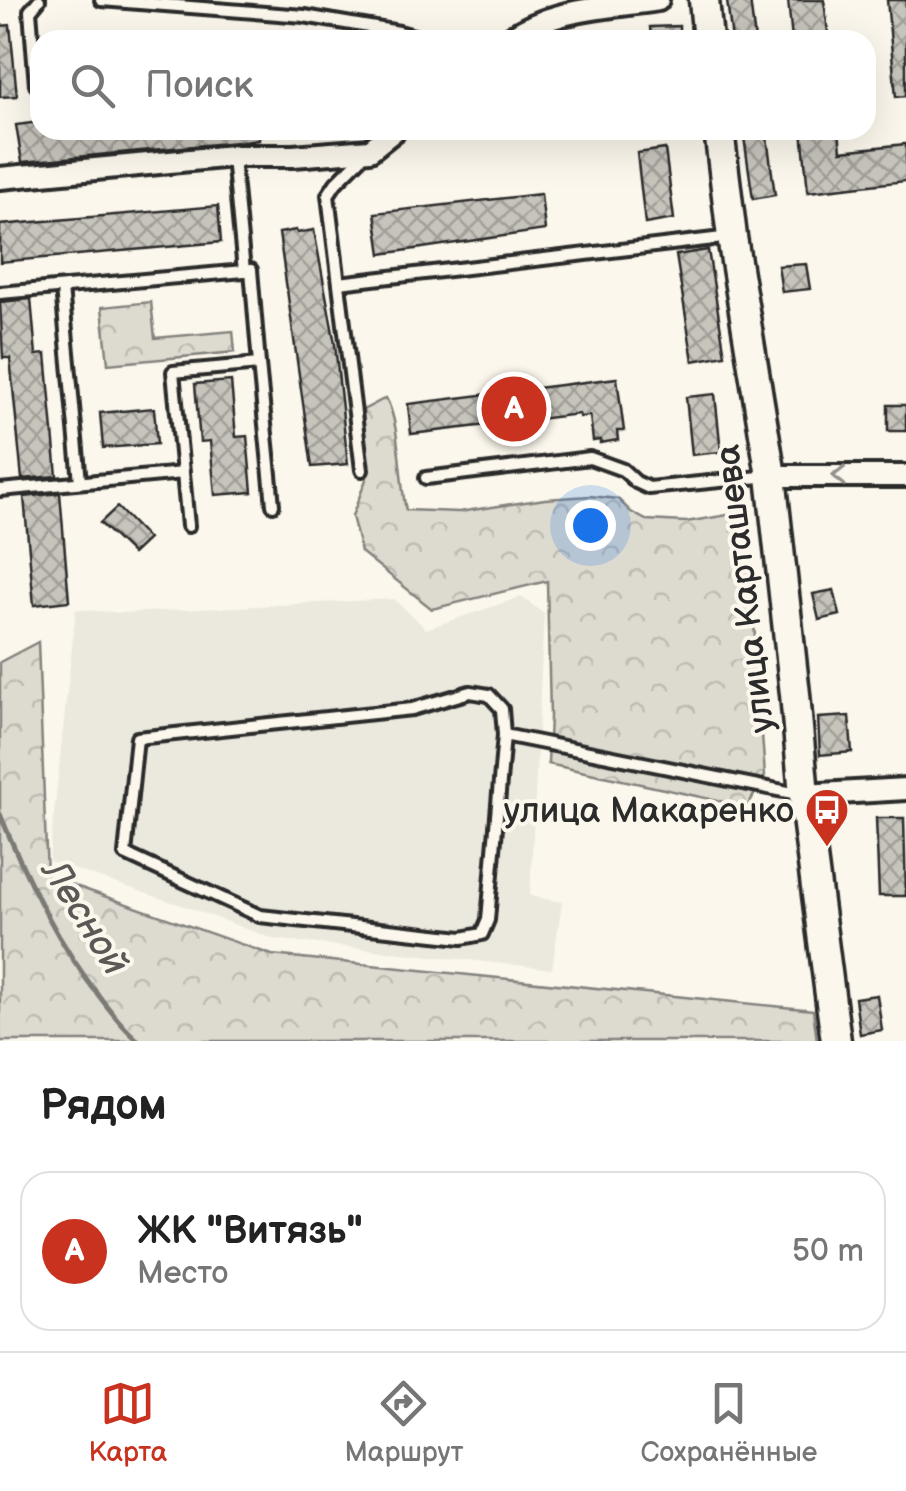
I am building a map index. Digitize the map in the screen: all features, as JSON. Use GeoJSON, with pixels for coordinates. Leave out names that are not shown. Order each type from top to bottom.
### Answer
{"type":"FeatureCollection","features":[{"type":"Feature","properties":{"kind":"main road"},"geometry":{"type":"LineString","coordinates":[[704,0],[707,30]]}},
{"type":"Feature","properties":{"kind":"main road","name":"улица Карташева"},"geometry":{"type":"LineString","coordinates":[[720,140],[771,476],[804,796],[836,1041]]}},
{"type":"Feature","properties":{"kind":"street"},"geometry":{"type":"LineString","coordinates":[[522,30],[579,5],[658,0]]}},
{"type":"Feature","properties":{"kind":"street"},"geometry":{"type":"LineString","coordinates":[[0,178],[233,156],[370,150],[382,140]]}},
{"type":"Feature","properties":{"kind":"street"},"geometry":{"type":"LineString","coordinates":[[771,476],[906,476]]}},
{"type":"Feature","properties":{"kind":"street"},"geometry":{"type":"LineString","coordinates":[[804,796],[906,789]]}},
{"type":"Feature","properties":{"kind":"lane"},"geometry":{"type":"LineString","coordinates":[[32,30],[30,11],[38,0]]}},
{"type":"Feature","properties":{"kind":"lane"},"geometry":{"type":"LineString","coordinates":[[101,0],[304,16],[383,30]]}},
{"type":"Feature","properties":{"kind":"lane"},"geometry":{"type":"LineString","coordinates":[[303,0],[304,16]]}},
{"type":"Feature","properties":{"kind":"lane"},"geometry":{"type":"LineString","coordinates":[[362,470],[328,195],[370,150]]}},
{"type":"Feature","properties":{"kind":"lane"},"geometry":{"type":"LineString","coordinates":[[233,156],[244,271]]}},
{"type":"Feature","properties":{"kind":"lane"},"geometry":{"type":"LineString","coordinates":[[339,283],[732,237]]}},
{"type":"Feature","properties":{"kind":"lane"},"geometry":{"type":"LineString","coordinates":[[0,294],[251,270],[273,506]]}},
{"type":"Feature","properties":{"kind":"lane"},"geometry":{"type":"LineString","coordinates":[[62,288],[80,482]]}},
{"type":"Feature","properties":{"kind":"lane"},"geometry":{"type":"LineString","coordinates":[[188,526],[173,372],[260,364]]}},
{"type":"Feature","properties":{"kind":"lane"},"geometry":{"type":"LineString","coordinates":[[426,478],[590,458],[623,470],[649,488],[771,476]]}},
{"type":"Feature","properties":{"kind":"lane"},"geometry":{"type":"LineString","coordinates":[[0,490],[183,473]]}},
{"type":"Feature","properties":{"kind":"lane"},"geometry":{"type":"LineString","coordinates":[[470,692],[488,695],[502,709],[504,735],[488,920],[482,934],[462,938],[260,916],[125,854],[138,738],[412,709],[470,692]]}},
{"type":"Feature","properties":{"kind":"lane"},"geometry":{"type":"LineString","coordinates":[[504,735],[804,796]]}},
{"type":"Feature","properties":{"kind":"shaded area"},"geometry":{"type":"Polygon","coordinates":[[[521,597],[544,613],[530,896],[562,902],[552,969],[273,939],[49,861],[76,609],[122,613],[394,599],[426,629],[521,597]]]}},
{"type":"Feature","properties":{"kind":"green space"},"geometry":{"type":"Polygon","coordinates":[[[151,302],[155,338],[233,331],[235,352],[108,364],[102,307],[151,302]]]}},
{"type":"Feature","properties":{"kind":"green space"},"geometry":{"type":"Polygon","coordinates":[[[386,398],[397,436],[406,510],[459,512],[590,496],[618,499],[646,520],[686,522],[746,512],[765,776],[747,807],[548,764],[547,581],[432,609],[361,552],[352,516],[367,477],[363,410],[386,398]]]}},
{"type":"Feature","properties":{"kind":"green space"},"geometry":{"type":"Polygon","coordinates":[[[38,642],[47,876],[272,955],[813,1010],[817,1041],[0,1041],[0,662],[38,642]]]}},
{"type":"Feature","properties":{"kind":"building"},"geometry":{"type":"Polygon","coordinates":[[[750,0],[754,30],[731,30],[727,1],[750,0]]]}},
{"type":"Feature","properties":{"kind":"building"},"geometry":{"type":"Polygon","coordinates":[[[788,0],[824,0],[828,30],[791,30],[788,0]]]}},
{"type":"Feature","properties":{"kind":"building"},"geometry":{"type":"Polygon","coordinates":[[[887,0],[906,0],[906,96],[896,97],[887,0]]]}},
{"type":"Feature","properties":{"kind":"building"},"geometry":{"type":"Polygon","coordinates":[[[10,25],[17,96],[0,97],[0,26],[10,25]]]}},
{"type":"Feature","properties":{"kind":"building"},"geometry":{"type":"Polygon","coordinates":[[[679,26],[679,30],[650,30],[650,27],[679,26]]]}},
{"type":"Feature","properties":{"kind":"building"},"geometry":{"type":"Polygon","coordinates":[[[30,123],[30,140],[259,140],[22,162],[16,125],[30,123]]]}},
{"type":"Feature","properties":{"kind":"building"},"geometry":{"type":"Polygon","coordinates":[[[744,140],[767,140],[775,195],[753,199],[744,140]]]}},
{"type":"Feature","properties":{"kind":"building"},"geometry":{"type":"Polygon","coordinates":[[[803,140],[840,140],[841,151],[906,144],[906,181],[808,192],[803,140]]]}},
{"type":"Feature","properties":{"kind":"building"},"geometry":{"type":"Polygon","coordinates":[[[665,149],[674,219],[645,224],[637,153],[665,149]]]}},
{"type":"Feature","properties":{"kind":"building"},"geometry":{"type":"Polygon","coordinates":[[[541,194],[545,230],[381,254],[375,213],[541,194]]]}},
{"type":"Feature","properties":{"kind":"building"},"geometry":{"type":"Polygon","coordinates":[[[218,206],[221,242],[0,262],[0,225],[218,206]]]}},
{"type":"Feature","properties":{"kind":"building"},"geometry":{"type":"Polygon","coordinates":[[[314,230],[335,344],[348,464],[312,467],[279,233],[314,230]]]}},
{"type":"Feature","properties":{"kind":"building"},"geometry":{"type":"Polygon","coordinates":[[[708,250],[725,355],[693,361],[676,255],[708,250]]]}},
{"type":"Feature","properties":{"kind":"building"},"geometry":{"type":"Polygon","coordinates":[[[806,264],[810,289],[782,292],[778,266],[806,264]]]}},
{"type":"Feature","properties":{"kind":"building"},"geometry":{"type":"Polygon","coordinates":[[[31,299],[36,355],[46,354],[57,476],[22,479],[10,358],[3,358],[0,302],[31,299]]]}},
{"type":"Feature","properties":{"kind":"building"},"geometry":{"type":"Polygon","coordinates":[[[617,378],[624,431],[617,431],[618,440],[593,441],[590,416],[579,414],[411,434],[408,404],[617,378]]]}},
{"type":"Feature","properties":{"kind":"building"},"geometry":{"type":"Polygon","coordinates":[[[231,381],[236,437],[247,436],[252,492],[215,495],[210,441],[200,442],[195,384],[231,381]]]}},
{"type":"Feature","properties":{"kind":"building"},"geometry":{"type":"Polygon","coordinates":[[[715,394],[721,452],[692,455],[686,397],[715,394]]]}},
{"type":"Feature","properties":{"kind":"building"},"geometry":{"type":"Polygon","coordinates":[[[888,405],[906,405],[906,431],[888,431],[888,405]]]}},
{"type":"Feature","properties":{"kind":"building"},"geometry":{"type":"Polygon","coordinates":[[[154,408],[157,444],[103,448],[100,413],[154,408]]]}},
{"type":"Feature","properties":{"kind":"building"},"geometry":{"type":"Polygon","coordinates":[[[60,493],[69,601],[34,605],[24,497],[60,493]]]}},
{"type":"Feature","properties":{"kind":"building"},"geometry":{"type":"Polygon","coordinates":[[[117,507],[148,539],[132,554],[100,523],[117,507]]]}},
{"type":"Feature","properties":{"kind":"building"},"geometry":{"type":"Polygon","coordinates":[[[834,590],[840,615],[819,620],[813,594],[834,590]]]}},
{"type":"Feature","properties":{"kind":"building"},"geometry":{"type":"Polygon","coordinates":[[[849,716],[852,752],[820,755],[818,718],[849,716]]]}},
{"type":"Feature","properties":{"kind":"building"},"geometry":{"type":"Polygon","coordinates":[[[876,818],[904,818],[906,896],[879,896],[876,818]]]}},
{"type":"Feature","properties":{"kind":"building"},"geometry":{"type":"Polygon","coordinates":[[[877,995],[882,1030],[860,1034],[855,998],[877,995]]]}},
{"type":"Feature","properties":{"kind":"waterway","name":"Лесной"},"geometry":{"type":"LineString","coordinates":[[0,814],[71,957],[139,1041]]}},
{"type":"Feature","properties":{"kind":"place","name":"ЖК \"Витязь\""},"geometry":{"type":"Point","coordinates":[514,409]}},
{"type":"Feature","properties":{"kind":"place","name":"улица Макаренко"},"geometry":{"type":"Point","coordinates":[827,848]}}]}
